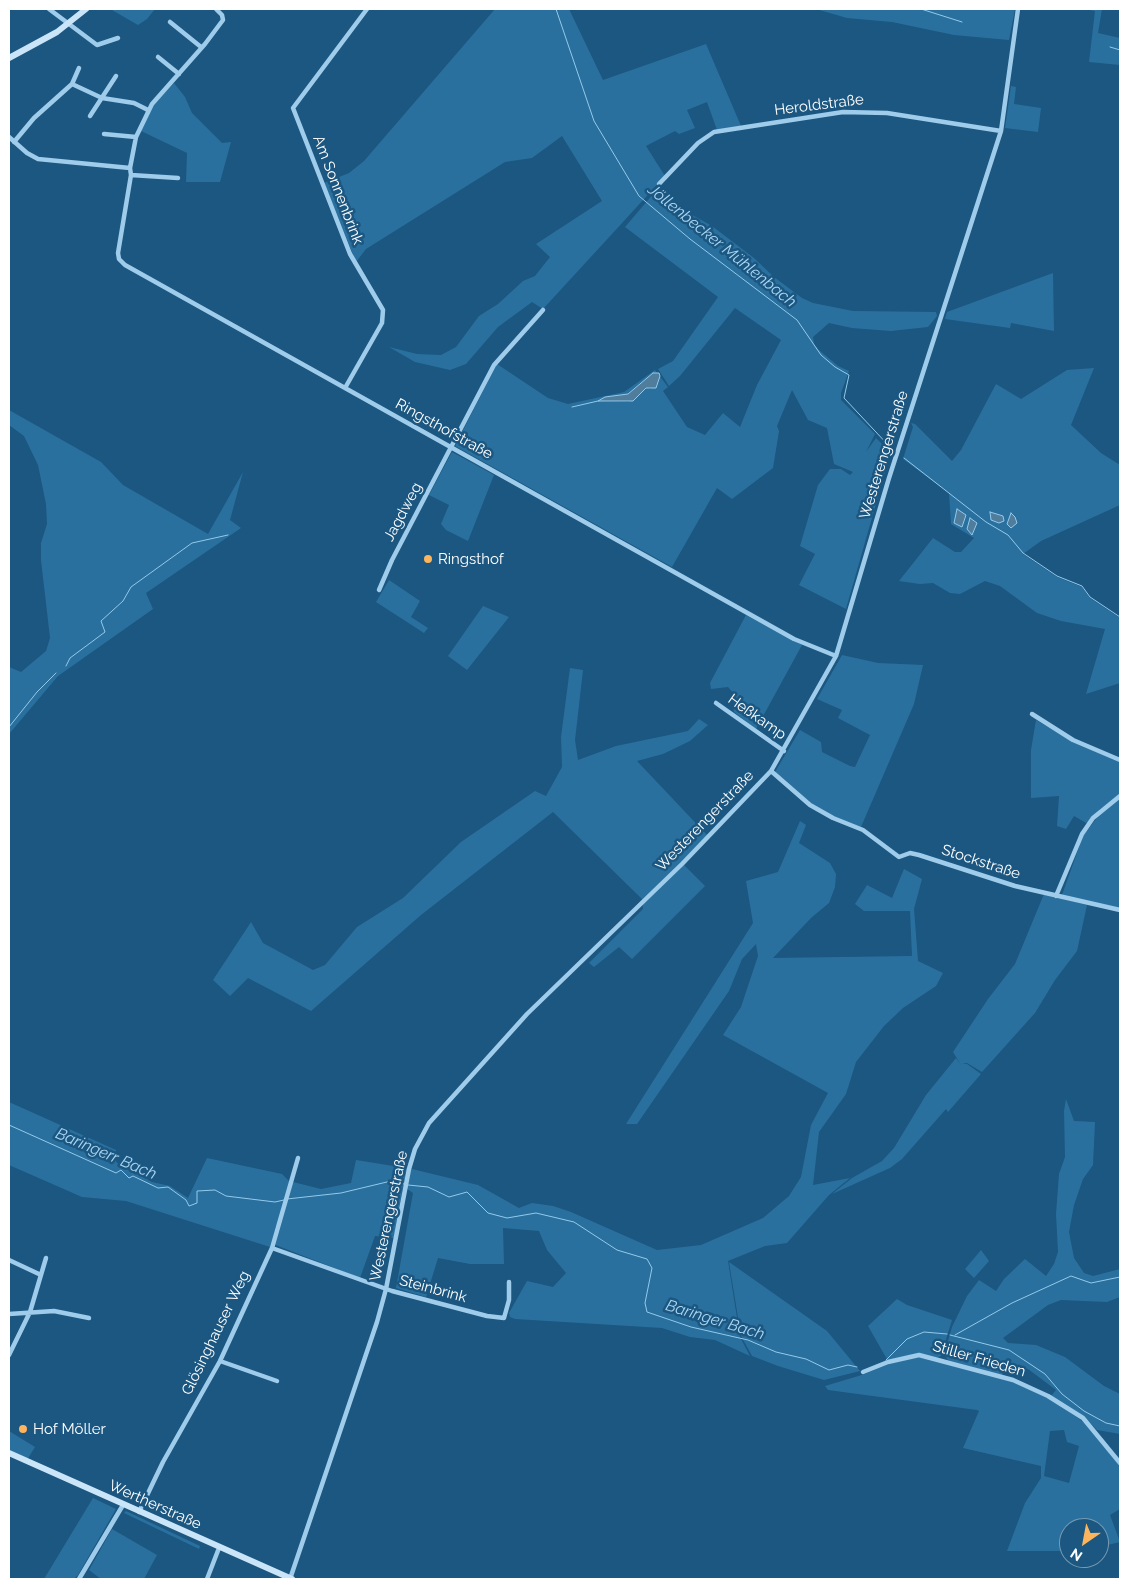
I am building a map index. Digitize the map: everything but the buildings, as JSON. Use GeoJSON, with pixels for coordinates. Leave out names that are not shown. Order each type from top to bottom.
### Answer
{"type":"FeatureCollection","features":[{"type":"Feature","properties":{"kind":"main road"},"geometry":{"type":"LineString","coordinates":[[9,58],[68,24],[86,9]]}},
{"type":"Feature","properties":{"kind":"main road","name":"Wertherstraße"},"geometry":{"type":"LineString","coordinates":[[9,1452],[289,1579]]}},
{"type":"Feature","properties":{"kind":"street"},"geometry":{"type":"LineString","coordinates":[[49,9],[97,45],[118,38]]}},
{"type":"Feature","properties":{"kind":"street","name":"Ringsthofstraße"},"geometry":{"type":"LineString","coordinates":[[216,9],[222,15],[223,20],[148,110],[136,137],[118,254],[121,262],[794,640],[836,656]]}},
{"type":"Feature","properties":{"kind":"street","name":"Am Sonnenbrink"},"geometry":{"type":"LineString","coordinates":[[345,388],[382,322],[382,310],[350,254],[293,104],[367,9]]}},
{"type":"Feature","properties":{"kind":"street","name":"Westerengerstraße"},"geometry":{"type":"LineString","coordinates":[[289,1579],[366,1357],[386,1289],[406,1182],[415,1149],[429,1123],[527,1014],[682,864],[771,771],[836,656],[889,478],[1001,131],[1018,9]]}},
{"type":"Feature","properties":{"kind":"street"},"geometry":{"type":"LineString","coordinates":[[170,22],[201,47]]}},
{"type":"Feature","properties":{"kind":"street"},"geometry":{"type":"LineString","coordinates":[[158,57],[179,74]]}},
{"type":"Feature","properties":{"kind":"street"},"geometry":{"type":"LineString","coordinates":[[14,142],[34,118],[72,84],[79,68]]}},
{"type":"Feature","properties":{"kind":"street"},"geometry":{"type":"LineString","coordinates":[[90,116],[116,76]]}},
{"type":"Feature","properties":{"kind":"street"},"geometry":{"type":"LineString","coordinates":[[72,84],[102,98],[134,103],[148,110]]}},
{"type":"Feature","properties":{"kind":"street","name":"Heroldstraße"},"geometry":{"type":"LineString","coordinates":[[659,184],[698,143],[714,132],[834,114],[873,111],[1001,131]]}},
{"type":"Feature","properties":{"kind":"street"},"geometry":{"type":"LineString","coordinates":[[104,134],[136,137]]}},
{"type":"Feature","properties":{"kind":"street"},"geometry":{"type":"LineString","coordinates":[[9,137],[38,159],[130,168]]}},
{"type":"Feature","properties":{"kind":"street"},"geometry":{"type":"LineString","coordinates":[[131,175],[178,178]]}},
{"type":"Feature","properties":{"kind":"street","name":"Jagdweg"},"geometry":{"type":"LineString","coordinates":[[379,590],[392,560],[494,364],[543,310]]}},
{"type":"Feature","properties":{"kind":"street","name":"Heßkamp"},"geometry":{"type":"LineString","coordinates":[[716,703],[784,751]]}},
{"type":"Feature","properties":{"kind":"street"},"geometry":{"type":"LineString","coordinates":[[1032,714],[1072,740],[1120,760]]}},
{"type":"Feature","properties":{"kind":"street","name":"Stockstraße"},"geometry":{"type":"LineString","coordinates":[[771,771],[810,805],[833,818],[863,830],[899,857],[910,854],[919,855],[1016,886],[1120,910]]}},
{"type":"Feature","properties":{"kind":"street"},"geometry":{"type":"LineString","coordinates":[[1056,896],[1082,836],[1093,818],[1120,796]]}},
{"type":"Feature","properties":{"kind":"street","name":"Glösinghauser Weg"},"geometry":{"type":"LineString","coordinates":[[139,1512],[163,1462],[220,1361],[272,1248],[298,1158]]}},
{"type":"Feature","properties":{"kind":"street","name":"Steinbrink"},"geometry":{"type":"LineString","coordinates":[[272,1248],[426,1302],[504,1318],[509,1300],[509,1282]]}},
{"type":"Feature","properties":{"kind":"street"},"geometry":{"type":"LineString","coordinates":[[9,1355],[30,1312],[46,1258]]}},
{"type":"Feature","properties":{"kind":"street"},"geometry":{"type":"LineString","coordinates":[[9,1260],[41,1275]]}},
{"type":"Feature","properties":{"kind":"street"},"geometry":{"type":"LineString","coordinates":[[9,1314],[54,1311],[89,1318]]}},
{"type":"Feature","properties":{"kind":"street","name":"Stiller Frieden"},"geometry":{"type":"LineString","coordinates":[[863,1372],[888,1362],[919,1355],[1013,1380],[1048,1396],[1083,1418],[1120,1464]]}},
{"type":"Feature","properties":{"kind":"street"},"geometry":{"type":"LineString","coordinates":[[220,1361],[278,1381]]}},
{"type":"Feature","properties":{"kind":"street"},"geometry":{"type":"LineString","coordinates":[[79,1579],[123,1505]]}},
{"type":"Feature","properties":{"kind":"street"},"geometry":{"type":"LineString","coordinates":[[207,1579],[219,1548]]}},
{"type":"Feature","properties":{"kind":"shaded area"},"geometry":{"type":"Polygon","coordinates":[[[155,9],[147,19],[138,25],[112,10],[155,9]]]}},
{"type":"Feature","properties":{"kind":"shaded area"},"geometry":{"type":"Polygon","coordinates":[[[495,9],[569,9],[603,80],[706,44],[741,126],[717,130],[707,102],[687,110],[695,128],[679,134],[675,131],[646,146],[665,176],[543,309],[532,302],[498,327],[466,364],[450,370],[415,362],[389,347],[417,354],[441,355],[456,347],[479,316],[498,304],[523,281],[535,276],[550,257],[536,244],[602,201],[562,136],[532,158],[505,162],[366,249],[356,262],[324,183],[349,173],[364,161],[495,9]]]}},
{"type":"Feature","properties":{"kind":"shaded area"},"geometry":{"type":"Polygon","coordinates":[[[816,9],[1015,9],[1009,40],[954,35],[892,22],[847,18],[816,9]]]}},
{"type":"Feature","properties":{"kind":"shaded area"},"geometry":{"type":"Polygon","coordinates":[[[1084,9],[1102,9],[1098,33],[1120,38],[1120,65],[1089,62],[1095,11],[1084,9]]]}},
{"type":"Feature","properties":{"kind":"shaded area"},"geometry":{"type":"Polygon","coordinates":[[[174,83],[185,97],[192,113],[222,143],[231,142],[220,182],[186,182],[187,153],[141,131],[154,104],[174,83]]]}},
{"type":"Feature","properties":{"kind":"shaded area"},"geometry":{"type":"Polygon","coordinates":[[[1011,86],[1016,87],[1014,104],[1041,108],[1038,132],[1005,128],[1011,86]]]}},
{"type":"Feature","properties":{"kind":"shaded area"},"geometry":{"type":"Polygon","coordinates":[[[660,186],[671,203],[712,226],[802,298],[813,303],[853,311],[936,312],[937,316],[928,327],[891,331],[852,328],[829,323],[813,337],[814,344],[819,350],[838,366],[849,371],[841,393],[841,400],[875,434],[866,452],[876,438],[888,450],[889,458],[846,609],[799,585],[815,554],[800,546],[818,485],[830,469],[841,469],[850,475],[853,472],[834,464],[827,428],[808,420],[792,390],[777,426],[779,431],[773,468],[732,499],[717,488],[672,567],[455,446],[497,364],[548,398],[568,404],[624,392],[655,370],[668,387],[663,391],[687,427],[705,435],[723,413],[740,427],[757,385],[781,340],[735,308],[680,376],[669,386],[658,369],[673,361],[718,297],[625,227],[660,186]],[[653,373],[628,394],[605,397],[599,401],[629,402],[647,388],[651,389],[657,373],[653,373]]]}},
{"type":"Feature","properties":{"kind":"shaded area"},"geometry":{"type":"Polygon","coordinates":[[[1053,273],[1054,331],[1011,323],[1010,328],[945,319],[947,312],[1053,273]]]}},
{"type":"Feature","properties":{"kind":"shaded area"},"geometry":{"type":"Polygon","coordinates":[[[1094,368],[1071,425],[1101,453],[1120,465],[1120,505],[1041,541],[1023,554],[1057,577],[1082,587],[1090,598],[1120,618],[1120,683],[1086,694],[1105,629],[1061,621],[1037,613],[1000,586],[985,581],[960,594],[950,593],[933,583],[920,584],[899,581],[933,538],[955,552],[961,552],[974,538],[951,524],[949,493],[903,459],[913,427],[911,423],[915,424],[952,461],[961,450],[996,384],[1021,399],[1067,370],[1094,368]]]}},
{"type":"Feature","properties":{"kind":"shaded area"},"geometry":{"type":"Polygon","coordinates":[[[653,373],[659,373],[660,376],[656,388],[646,388],[633,401],[598,401],[605,397],[628,394],[653,373]]]}},
{"type":"Feature","properties":{"kind":"shaded area"},"geometry":{"type":"Polygon","coordinates":[[[9,410],[101,462],[123,485],[208,534],[243,472],[230,520],[241,528],[146,593],[153,609],[58,676],[9,734],[9,667],[21,672],[46,651],[50,638],[41,560],[41,543],[47,524],[46,504],[38,465],[24,436],[9,425],[9,410]]]}},
{"type":"Feature","properties":{"kind":"shaded area"},"geometry":{"type":"Polygon","coordinates":[[[452,452],[494,475],[468,541],[446,530],[441,524],[449,505],[429,495],[452,452]]]}},
{"type":"Feature","properties":{"kind":"shaded area"},"geometry":{"type":"Polygon","coordinates":[[[957,509],[966,515],[962,527],[954,523],[957,509]]]}},
{"type":"Feature","properties":{"kind":"shaded area"},"geometry":{"type":"Polygon","coordinates":[[[990,512],[1003,516],[1004,521],[999,523],[991,520],[990,512]]]}},
{"type":"Feature","properties":{"kind":"shaded area"},"geometry":{"type":"Polygon","coordinates":[[[1011,513],[1017,523],[1011,528],[1007,524],[1011,513]]]}},
{"type":"Feature","properties":{"kind":"shaded area"},"geometry":{"type":"Polygon","coordinates":[[[970,518],[977,523],[972,535],[967,529],[970,518]]]}},
{"type":"Feature","properties":{"kind":"shaded area"},"geometry":{"type":"Polygon","coordinates":[[[389,580],[420,601],[411,617],[428,628],[424,633],[376,602],[389,580]]]}},
{"type":"Feature","properties":{"kind":"shaded area"},"geometry":{"type":"Polygon","coordinates":[[[483,606],[509,617],[467,670],[448,656],[483,606]]]}},
{"type":"Feature","properties":{"kind":"shaded area"},"geometry":{"type":"Polygon","coordinates":[[[746,615],[802,645],[756,729],[734,712],[735,695],[728,687],[711,689],[710,683],[746,615]]]}},
{"type":"Feature","properties":{"kind":"shaded area"},"geometry":{"type":"Polygon","coordinates":[[[842,655],[878,663],[923,665],[914,704],[861,827],[830,815],[799,796],[775,772],[800,730],[821,742],[822,752],[855,767],[870,735],[838,718],[842,710],[817,699],[842,655]]]}},
{"type":"Feature","properties":{"kind":"shaded area"},"geometry":{"type":"Polygon","coordinates":[[[570,668],[583,670],[575,740],[578,760],[616,746],[688,731],[699,719],[708,725],[690,741],[663,754],[637,761],[707,835],[681,862],[705,886],[632,959],[619,947],[594,967],[589,963],[643,909],[642,899],[553,812],[421,915],[311,1011],[248,978],[230,996],[213,980],[251,922],[263,943],[313,970],[325,965],[357,927],[403,898],[461,842],[535,791],[546,796],[562,767],[561,737],[570,668]]]}},
{"type":"Feature","properties":{"kind":"shaded area"},"geometry":{"type":"Polygon","coordinates":[[[1036,720],[1072,741],[1120,762],[1120,794],[1100,809],[1088,824],[1074,816],[1066,829],[1057,826],[1059,796],[1031,798],[1031,750],[1036,720]]]}},
{"type":"Feature","properties":{"kind":"shaded area"},"geometry":{"type":"Polygon","coordinates":[[[1120,798],[1120,909],[1062,895],[1083,836],[1102,811],[1120,798]]]}},
{"type":"Feature","properties":{"kind":"shaded area"},"geometry":{"type":"Polygon","coordinates":[[[800,821],[806,825],[799,843],[830,863],[836,874],[835,887],[829,903],[811,918],[773,958],[912,956],[910,911],[864,911],[855,904],[867,885],[892,898],[904,869],[922,879],[914,909],[918,961],[943,973],[936,986],[903,1008],[884,1026],[856,1062],[846,1094],[819,1132],[813,1185],[850,1178],[829,1195],[787,1243],[765,1246],[728,1261],[740,1337],[750,1356],[715,1340],[690,1337],[662,1328],[515,1319],[510,1317],[509,1313],[527,1281],[553,1287],[566,1273],[547,1250],[539,1231],[503,1228],[504,1264],[470,1264],[438,1258],[426,1297],[396,1288],[413,1193],[403,1186],[394,1238],[375,1236],[360,1278],[273,1244],[279,1225],[276,1226],[270,1247],[126,1201],[82,1197],[9,1165],[9,1102],[116,1150],[116,1162],[152,1182],[170,1186],[188,1198],[207,1158],[282,1174],[289,1181],[321,1189],[351,1183],[356,1160],[412,1169],[478,1185],[519,1208],[532,1203],[553,1206],[657,1250],[701,1245],[763,1218],[789,1196],[801,1177],[811,1125],[828,1093],[723,1035],[741,1007],[758,956],[756,944],[742,959],[729,991],[637,1124],[626,1124],[753,923],[746,881],[778,872],[800,821]]]}},
{"type":"Feature","properties":{"kind":"shaded area"},"geometry":{"type":"Polygon","coordinates":[[[1044,894],[1087,905],[1077,951],[1055,980],[1035,1013],[982,1072],[967,1063],[962,1064],[967,1064],[981,1074],[948,1112],[946,1109],[902,1159],[890,1168],[832,1194],[852,1178],[882,1161],[894,1148],[926,1095],[956,1058],[961,1065],[953,1052],[988,999],[1015,964],[1044,894]]]}},
{"type":"Feature","properties":{"kind":"shaded area"},"geometry":{"type":"Polygon","coordinates":[[[1066,1099],[1074,1121],[1095,1122],[1093,1165],[1083,1179],[1074,1205],[1069,1232],[1074,1258],[1084,1273],[1093,1276],[1120,1269],[1120,1297],[1107,1302],[1061,1300],[1048,1305],[1003,1338],[1008,1343],[1036,1345],[1065,1357],[1104,1386],[1120,1394],[1120,1434],[1097,1430],[1084,1417],[1051,1396],[1056,1390],[1028,1369],[1004,1366],[1002,1376],[948,1360],[944,1354],[952,1327],[967,1296],[979,1280],[996,1291],[1004,1279],[1025,1259],[1046,1276],[1054,1264],[1058,1252],[1056,1214],[1059,1174],[1065,1157],[1064,1111],[1066,1099]]]}},
{"type":"Feature","properties":{"kind":"shaded area"},"geometry":{"type":"Polygon","coordinates":[[[981,1250],[989,1261],[974,1278],[965,1269],[981,1250]]]}},
{"type":"Feature","properties":{"kind":"shaded area"},"geometry":{"type":"Polygon","coordinates":[[[729,1262],[827,1331],[860,1371],[824,1380],[752,1356],[741,1336],[729,1262]]]}},
{"type":"Feature","properties":{"kind":"shaded area"},"geometry":{"type":"Polygon","coordinates":[[[897,1299],[907,1305],[952,1320],[941,1356],[937,1358],[924,1355],[888,1361],[868,1326],[897,1299]]]}},
{"type":"Feature","properties":{"kind":"shaded area"},"geometry":{"type":"Polygon","coordinates":[[[918,1356],[944,1361],[1019,1384],[1050,1398],[1085,1423],[1120,1466],[1120,1509],[1110,1515],[1120,1542],[1109,1545],[1109,1518],[1059,1518],[1059,1551],[1007,1551],[1025,1503],[1041,1478],[1041,1466],[963,1448],[979,1411],[977,1410],[828,1390],[825,1386],[865,1374],[886,1365],[918,1356]],[[1064,1430],[1050,1431],[1044,1476],[1069,1483],[1079,1446],[1067,1442],[1064,1430]]]}},
{"type":"Feature","properties":{"kind":"shaded area"},"geometry":{"type":"Polygon","coordinates":[[[9,1431],[35,1447],[27,1460],[9,1450],[9,1431]]]}},
{"type":"Feature","properties":{"kind":"shaded area"},"geometry":{"type":"Polygon","coordinates":[[[93,1498],[116,1509],[78,1575],[74,1579],[44,1579],[93,1498]]]}},
{"type":"Feature","properties":{"kind":"shaded area"},"geometry":{"type":"Polygon","coordinates":[[[126,1511],[200,1546],[199,1549],[124,1513],[126,1511]]]}},
{"type":"Feature","properties":{"kind":"shaded area"},"geometry":{"type":"Polygon","coordinates":[[[112,1529],[157,1555],[144,1579],[101,1579],[89,1570],[112,1529]]]}},
{"type":"Feature","properties":{"kind":"waterway","name":"Jöllenbecker Mühlenbach"},"geometry":{"type":"LineString","coordinates":[[556,9],[594,121],[639,196],[690,239],[797,320],[821,355],[835,367],[849,375],[844,398],[890,447]]}},
{"type":"Feature","properties":{"kind":"waterway"},"geometry":{"type":"LineString","coordinates":[[921,9],[962,22]]}},
{"type":"Feature","properties":{"kind":"waterway"},"geometry":{"type":"LineString","coordinates":[[1110,47],[1120,50]]}},
{"type":"Feature","properties":{"kind":"waterway"},"geometry":{"type":"LineString","coordinates":[[572,407],[598,401]]}},
{"type":"Feature","properties":{"kind":"waterway","name":"Jöllenbecker Mühlenbach"},"geometry":{"type":"LineString","coordinates":[[904,458],[986,522],[1008,535],[1023,553],[1057,576],[1082,586],[1090,597],[1120,617]]}},
{"type":"Feature","properties":{"kind":"waterway"},"geometry":{"type":"LineString","coordinates":[[66,666],[70,658],[105,632],[101,621],[123,601],[131,587],[192,543],[228,535]]}},
{"type":"Feature","properties":{"kind":"waterway"},"geometry":{"type":"LineString","coordinates":[[9,727],[37,692],[56,673]]}},
{"type":"Feature","properties":{"kind":"waterway","name":"Baringerr Bach"},"geometry":{"type":"LineString","coordinates":[[9,1125],[116,1173],[121,1170],[129,1178],[133,1176],[158,1188],[168,1187],[186,1200],[189,1206],[197,1203],[197,1191],[215,1190],[226,1196],[275,1202],[284,1200]]}},
{"type":"Feature","properties":{"kind":"waterway"},"geometry":{"type":"LineString","coordinates":[[287,1199],[341,1193],[391,1181],[404,1184]]}},
{"type":"Feature","properties":{"kind":"waterway","name":"Baringer Bach"},"geometry":{"type":"LineString","coordinates":[[408,1185],[428,1187],[449,1197],[467,1192],[488,1213],[507,1218],[536,1213],[574,1222],[617,1250],[647,1259],[652,1268],[645,1303],[647,1312],[691,1327],[748,1340],[776,1352],[806,1359],[829,1370],[848,1365],[857,1367]]}},
{"type":"Feature","properties":{"kind":"waterway"},"geometry":{"type":"LineString","coordinates":[[955,1335],[1012,1303],[1071,1276],[1091,1283],[1120,1277]]}},
{"type":"Feature","properties":{"kind":"waterway","name":"Baringer Bach"},"geometry":{"type":"LineString","coordinates":[[886,1360],[907,1339],[924,1332],[947,1334]]}},
{"type":"Feature","properties":{"kind":"waterway","name":"Baringer Bach"},"geometry":{"type":"LineString","coordinates":[[950,1335],[1009,1350],[1045,1374],[1062,1394],[1084,1411],[1106,1423],[1120,1426]]}},
{"type":"Feature","properties":{"kind":"place","name":"Ringsthof"},"geometry":{"type":"Point","coordinates":[428,559]}},
{"type":"Feature","properties":{"kind":"place","name":"Hof Möller"},"geometry":{"type":"Point","coordinates":[23,1429]}}]}
